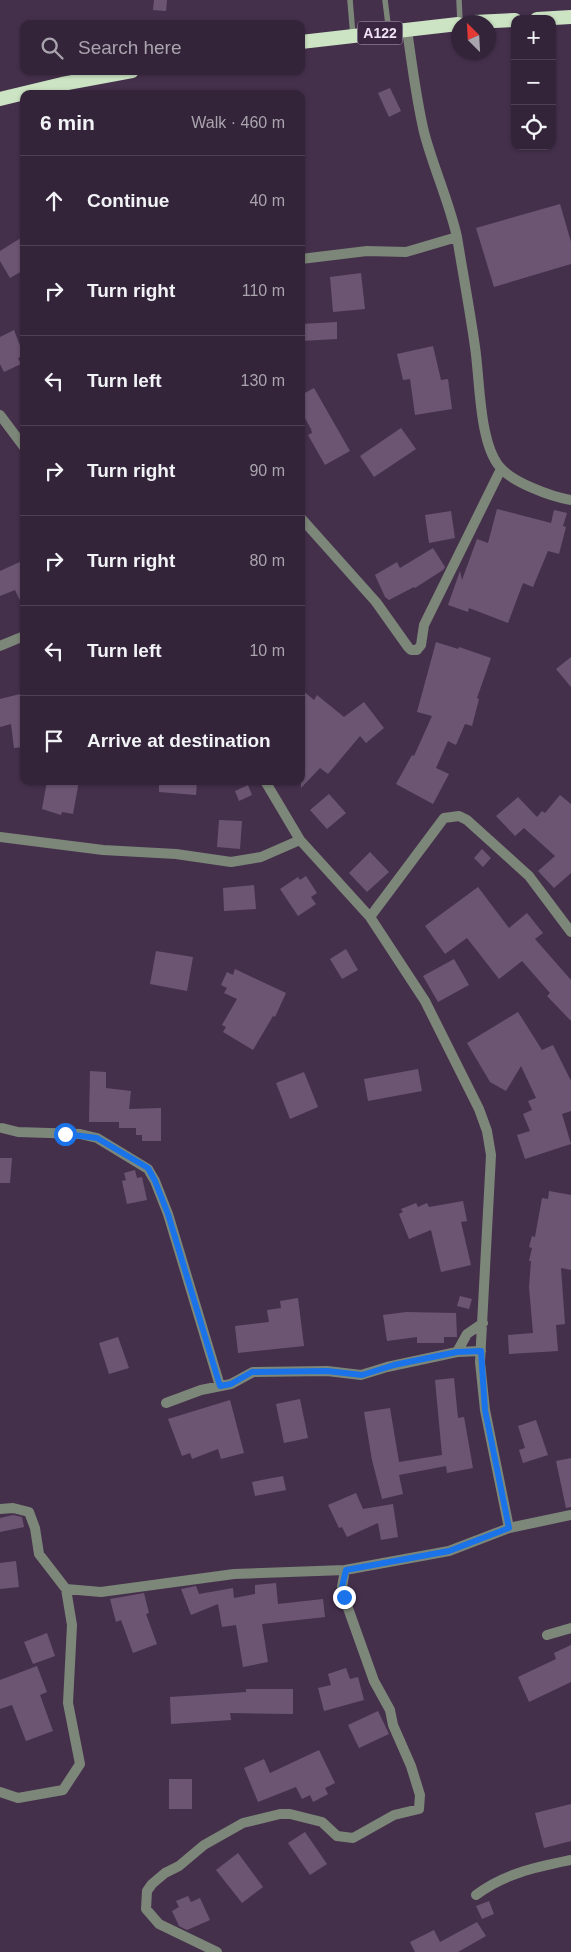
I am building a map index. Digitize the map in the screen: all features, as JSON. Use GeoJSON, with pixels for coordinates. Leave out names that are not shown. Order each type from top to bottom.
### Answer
{"type":"FeatureCollection","features":[{"type":"Feature","properties":{"kind":"highway"},"geometry":{"type":"LineString","coordinates":[[556,18],[571,17]]}},
{"type":"Feature","properties":{"kind":"highway"},"geometry":{"type":"LineString","coordinates":[[496,21],[511,20]]}},
{"type":"Feature","properties":{"kind":"highway","name":"A122"},"geometry":{"type":"LineString","coordinates":[[305,42],[451,24]]}},
{"type":"Feature","properties":{"kind":"highway"},"geometry":{"type":"LineString","coordinates":[[64,89],[117,75]]}},
{"type":"Feature","properties":{"kind":"highway"},"geometry":{"type":"LineString","coordinates":[[0,99],[20,96]]}},
{"type":"Feature","properties":{"kind":"street"},"geometry":{"type":"LineString","coordinates":[[407,30],[425,134],[451,210],[457,238],[486,432],[493,458],[501,469],[539,490],[571,500]]}},
{"type":"Feature","properties":{"kind":"street"},"geometry":{"type":"LineString","coordinates":[[305,259],[367,252],[406,252],[457,238]]}},
{"type":"Feature","properties":{"kind":"street"},"geometry":{"type":"LineString","coordinates":[[0,415],[20,442]]}},
{"type":"Feature","properties":{"kind":"street"},"geometry":{"type":"LineString","coordinates":[[305,522],[376,602],[408,647],[411,650],[417,650],[421,645],[424,625],[501,469]]}},
{"type":"Feature","properties":{"kind":"street"},"geometry":{"type":"LineString","coordinates":[[0,646],[20,638]]}},
{"type":"Feature","properties":{"kind":"street"},"geometry":{"type":"LineString","coordinates":[[267,785],[300,840],[370,917],[441,1030],[487,1131],[491,1155],[481,1351],[485,1410],[509,1528]]}},
{"type":"Feature","properties":{"kind":"street"},"geometry":{"type":"LineString","coordinates":[[370,917],[444,818],[458,816],[468,820],[528,876],[571,932]]}},
{"type":"Feature","properties":{"kind":"street"},"geometry":{"type":"LineString","coordinates":[[0,837],[103,850],[176,854],[232,862],[261,857],[300,840]]}},
{"type":"Feature","properties":{"kind":"street"},"geometry":{"type":"LineString","coordinates":[[2,1128],[18,1132],[80,1134],[97,1138],[148,1168],[168,1214],[220,1386]]}},
{"type":"Feature","properties":{"kind":"street"},"geometry":{"type":"LineString","coordinates":[[457,1352],[467,1334],[483,1323]]}},
{"type":"Feature","properties":{"kind":"street"},"geometry":{"type":"LineString","coordinates":[[166,1403],[231,1384],[252,1372],[327,1371],[362,1375],[394,1365],[457,1352],[481,1351]]}},
{"type":"Feature","properties":{"kind":"street"},"geometry":{"type":"LineString","coordinates":[[0,1509],[13,1508],[29,1512],[35,1528],[39,1554],[66,1589],[72,1624],[68,1703],[80,1764],[63,1790],[18,1798],[0,1792]]}},
{"type":"Feature","properties":{"kind":"street"},"geometry":{"type":"LineString","coordinates":[[66,1589],[102,1592],[234,1574],[346,1570],[449,1551],[509,1528],[571,1515]]}},
{"type":"Feature","properties":{"kind":"street"},"geometry":{"type":"LineString","coordinates":[[217,1952],[159,1924],[146,1910],[147,1891],[152,1884],[165,1873],[179,1866],[204,1845],[243,1823],[280,1814],[306,1817],[322,1822],[337,1836],[353,1838],[394,1815],[419,1809],[420,1795],[411,1766],[393,1726],[390,1710],[374,1681],[344,1597],[342,1587],[346,1570]]}},
{"type":"Feature","properties":{"kind":"street"},"geometry":{"type":"LineString","coordinates":[[547,1635],[571,1628]]}},
{"type":"Feature","properties":{"kind":"street"},"geometry":{"type":"LineString","coordinates":[[476,1895],[492,1883],[509,1876],[571,1860]]}},
{"type":"Feature","properties":{"kind":"lane"},"geometry":{"type":"LineString","coordinates":[[350,0],[353,36]]}},
{"type":"Feature","properties":{"kind":"lane"},"geometry":{"type":"LineString","coordinates":[[385,0],[389,32]]}},
{"type":"Feature","properties":{"kind":"lane"},"geometry":{"type":"LineString","coordinates":[[458,0],[459,15]]}},
{"type":"Feature","properties":{"kind":"building"},"geometry":{"type":"Polygon","coordinates":[[[154,0],[167,0],[166,11],[153,10],[154,0]]]}},
{"type":"Feature","properties":{"kind":"building"},"geometry":{"type":"Polygon","coordinates":[[[390,88],[401,111],[389,117],[378,93],[390,88]]]}},
{"type":"Feature","properties":{"kind":"building"},"geometry":{"type":"Polygon","coordinates":[[[560,204],[571,242],[571,264],[494,287],[476,228],[560,204]]]}},
{"type":"Feature","properties":{"kind":"building"},"geometry":{"type":"Polygon","coordinates":[[[20,238],[20,272],[10,278],[0,261],[0,251],[20,238]]]}},
{"type":"Feature","properties":{"kind":"building"},"geometry":{"type":"Polygon","coordinates":[[[361,273],[365,309],[333,312],[330,277],[361,273]]]}},
{"type":"Feature","properties":{"kind":"building"},"geometry":{"type":"Polygon","coordinates":[[[337,322],[337,339],[305,341],[305,324],[337,322]]]}},
{"type":"Feature","properties":{"kind":"building"},"geometry":{"type":"Polygon","coordinates":[[[14,330],[20,346],[20,357],[18,358],[20,364],[4,372],[0,364],[0,337],[14,330]]]}},
{"type":"Feature","properties":{"kind":"building"},"geometry":{"type":"Polygon","coordinates":[[[433,346],[441,380],[448,379],[452,409],[415,415],[410,379],[403,380],[397,354],[433,346]]]}},
{"type":"Feature","properties":{"kind":"building"},"geometry":{"type":"Polygon","coordinates":[[[314,388],[350,451],[325,465],[308,435],[312,433],[305,418],[305,393],[314,388]]]}},
{"type":"Feature","properties":{"kind":"building"},"geometry":{"type":"Polygon","coordinates":[[[401,428],[416,449],[374,477],[360,456],[401,428]]]}},
{"type":"Feature","properties":{"kind":"building"},"geometry":{"type":"Polygon","coordinates":[[[497,509],[551,523],[554,510],[567,513],[563,526],[566,527],[559,554],[548,551],[533,587],[523,583],[508,623],[469,608],[468,612],[448,605],[460,571],[462,580],[477,539],[488,543],[497,509]]]}},
{"type":"Feature","properties":{"kind":"building"},"geometry":{"type":"Polygon","coordinates":[[[451,511],[455,538],[429,543],[425,515],[451,511]]]}},
{"type":"Feature","properties":{"kind":"building"},"geometry":{"type":"Polygon","coordinates":[[[433,548],[445,567],[443,570],[415,588],[389,600],[385,597],[375,575],[397,562],[400,568],[433,548]]]}},
{"type":"Feature","properties":{"kind":"building"},"geometry":{"type":"Polygon","coordinates":[[[20,562],[20,601],[15,590],[0,596],[0,571],[20,562]]]}},
{"type":"Feature","properties":{"kind":"building"},"geometry":{"type":"Polygon","coordinates":[[[436,642],[458,649],[459,647],[491,658],[477,698],[479,699],[472,726],[465,724],[456,745],[448,741],[436,768],[449,774],[433,804],[396,784],[412,755],[414,756],[432,716],[417,712],[436,642]]]}},
{"type":"Feature","properties":{"kind":"building"},"geometry":{"type":"Polygon","coordinates":[[[571,657],[571,687],[556,669],[571,657]]]}},
{"type":"Feature","properties":{"kind":"building"},"geometry":{"type":"Polygon","coordinates":[[[305,692],[314,700],[317,695],[344,717],[364,702],[384,728],[366,743],[360,736],[328,774],[320,768],[305,784],[305,692]]]}},
{"type":"Feature","properties":{"kind":"building"},"geometry":{"type":"Polygon","coordinates":[[[20,694],[20,747],[14,748],[11,724],[0,727],[0,699],[20,694]]]}},
{"type":"Feature","properties":{"kind":"building"},"geometry":{"type":"Polygon","coordinates":[[[46,785],[78,785],[73,814],[62,812],[61,815],[42,809],[46,785]]]}},
{"type":"Feature","properties":{"kind":"building"},"geometry":{"type":"Polygon","coordinates":[[[159,785],[197,785],[196,795],[159,792],[159,785]]]}},
{"type":"Feature","properties":{"kind":"building"},"geometry":{"type":"Polygon","coordinates":[[[248,785],[252,795],[239,801],[235,791],[248,785]]]}},
{"type":"Feature","properties":{"kind":"building"},"geometry":{"type":"Polygon","coordinates":[[[329,794],[346,813],[327,829],[310,810],[329,794]]]}},
{"type":"Feature","properties":{"kind":"building"},"geometry":{"type":"Polygon","coordinates":[[[560,795],[571,804],[571,873],[554,888],[538,871],[555,856],[524,828],[515,836],[496,816],[518,797],[537,817],[542,811],[545,813],[560,795]]]}},
{"type":"Feature","properties":{"kind":"building"},"geometry":{"type":"Polygon","coordinates":[[[219,820],[242,821],[240,849],[217,847],[219,820]]]}},
{"type":"Feature","properties":{"kind":"building"},"geometry":{"type":"Polygon","coordinates":[[[482,849],[491,858],[483,867],[474,858],[482,849]]]}},
{"type":"Feature","properties":{"kind":"building"},"geometry":{"type":"Polygon","coordinates":[[[370,852],[389,872],[367,892],[349,873],[370,852]]]}},
{"type":"Feature","properties":{"kind":"building"},"geometry":{"type":"Polygon","coordinates":[[[306,876],[317,893],[311,897],[316,904],[298,916],[280,889],[298,877],[300,880],[306,876]]]}},
{"type":"Feature","properties":{"kind":"building"},"geometry":{"type":"Polygon","coordinates":[[[254,885],[256,909],[224,911],[223,888],[254,885]]]}},
{"type":"Feature","properties":{"kind":"building"},"geometry":{"type":"Polygon","coordinates":[[[478,887],[509,928],[527,913],[543,933],[535,939],[571,980],[571,1021],[547,996],[550,993],[522,961],[499,979],[467,938],[445,954],[425,926],[478,887]]]}},
{"type":"Feature","properties":{"kind":"building"},"geometry":{"type":"Polygon","coordinates":[[[346,949],[358,970],[342,979],[330,959],[346,949]]]}},
{"type":"Feature","properties":{"kind":"building"},"geometry":{"type":"Polygon","coordinates":[[[156,951],[193,957],[187,991],[150,984],[156,951]]]}},
{"type":"Feature","properties":{"kind":"building"},"geometry":{"type":"Polygon","coordinates":[[[454,959],[469,985],[438,1002],[423,976],[454,959]]]}},
{"type":"Feature","properties":{"kind":"building"},"geometry":{"type":"Polygon","coordinates":[[[235,969],[286,993],[275,1017],[273,1016],[253,1050],[223,1032],[226,1027],[222,1025],[237,999],[224,993],[227,988],[221,985],[227,972],[233,975],[235,969]]]}},
{"type":"Feature","properties":{"kind":"building"},"geometry":{"type":"Polygon","coordinates":[[[518,1012],[542,1050],[553,1045],[571,1081],[571,1111],[562,1114],[571,1144],[525,1159],[517,1135],[530,1131],[523,1114],[532,1110],[528,1101],[536,1098],[521,1066],[506,1091],[490,1082],[467,1043],[518,1012]]]}},
{"type":"Feature","properties":{"kind":"building"},"geometry":{"type":"Polygon","coordinates":[[[418,1069],[422,1091],[368,1101],[364,1079],[418,1069]]]}},
{"type":"Feature","properties":{"kind":"building"},"geometry":{"type":"Polygon","coordinates":[[[90,1071],[106,1072],[106,1088],[131,1091],[129,1109],[161,1108],[161,1141],[142,1141],[142,1135],[136,1135],[136,1128],[119,1128],[119,1122],[89,1122],[90,1071]]]}},
{"type":"Feature","properties":{"kind":"building"},"geometry":{"type":"Polygon","coordinates":[[[304,1072],[318,1107],[290,1119],[276,1083],[304,1072]]]}},
{"type":"Feature","properties":{"kind":"building"},"geometry":{"type":"Polygon","coordinates":[[[0,1158],[12,1158],[10,1183],[0,1183],[0,1158]]]}},
{"type":"Feature","properties":{"kind":"building"},"geometry":{"type":"Polygon","coordinates":[[[135,1170],[137,1178],[142,1177],[147,1200],[127,1204],[122,1181],[126,1180],[124,1173],[135,1170]]]}},
{"type":"Feature","properties":{"kind":"building"},"geometry":{"type":"Polygon","coordinates":[[[549,1191],[571,1195],[571,1270],[561,1268],[565,1324],[556,1325],[558,1351],[509,1354],[508,1335],[533,1333],[529,1287],[531,1261],[529,1261],[532,1248],[529,1247],[532,1236],[535,1237],[542,1198],[548,1199],[549,1191]]]}},
{"type":"Feature","properties":{"kind":"building"},"geometry":{"type":"Polygon","coordinates":[[[463,1201],[467,1221],[461,1222],[471,1265],[441,1272],[431,1230],[409,1239],[399,1214],[403,1212],[401,1209],[416,1203],[418,1207],[427,1203],[429,1207],[463,1201]]]}},
{"type":"Feature","properties":{"kind":"building"},"geometry":{"type":"Polygon","coordinates":[[[460,1296],[472,1299],[469,1309],[457,1306],[460,1296]]]}},
{"type":"Feature","properties":{"kind":"building"},"geometry":{"type":"Polygon","coordinates":[[[298,1298],[304,1346],[238,1353],[235,1326],[269,1322],[267,1310],[281,1308],[280,1301],[298,1298]]]}},
{"type":"Feature","properties":{"kind":"building"},"geometry":{"type":"Polygon","coordinates":[[[406,1312],[456,1313],[457,1337],[444,1337],[444,1343],[417,1343],[417,1337],[387,1341],[383,1315],[406,1312]]]}},
{"type":"Feature","properties":{"kind":"building"},"geometry":{"type":"Polygon","coordinates":[[[118,1337],[129,1368],[109,1374],[99,1343],[118,1337]]]}},
{"type":"Feature","properties":{"kind":"building"},"geometry":{"type":"Polygon","coordinates":[[[454,1378],[458,1418],[464,1417],[473,1468],[447,1473],[446,1466],[399,1475],[403,1494],[382,1499],[372,1460],[364,1412],[390,1408],[399,1462],[442,1455],[435,1380],[454,1378]]]}},
{"type":"Feature","properties":{"kind":"building"},"geometry":{"type":"Polygon","coordinates":[[[300,1399],[308,1438],[284,1443],[276,1404],[300,1399]]]}},
{"type":"Feature","properties":{"kind":"building"},"geometry":{"type":"Polygon","coordinates":[[[230,1400],[244,1453],[221,1459],[218,1449],[192,1459],[190,1453],[182,1456],[168,1419],[230,1400]]]}},
{"type":"Feature","properties":{"kind":"building"},"geometry":{"type":"Polygon","coordinates":[[[536,1420],[548,1455],[523,1463],[519,1450],[525,1448],[518,1426],[536,1420]]]}},
{"type":"Feature","properties":{"kind":"building"},"geometry":{"type":"Polygon","coordinates":[[[571,1458],[571,1507],[566,1508],[556,1461],[571,1458]]]}},
{"type":"Feature","properties":{"kind":"building"},"geometry":{"type":"Polygon","coordinates":[[[283,1476],[286,1490],[255,1496],[252,1482],[283,1476]]]}},
{"type":"Feature","properties":{"kind":"building"},"geometry":{"type":"Polygon","coordinates":[[[356,1493],[363,1509],[393,1504],[398,1537],[381,1540],[378,1523],[347,1537],[342,1527],[339,1528],[328,1505],[356,1493]]]}},
{"type":"Feature","properties":{"kind":"building"},"geometry":{"type":"Polygon","coordinates":[[[13,1515],[22,1517],[24,1527],[0,1532],[0,1518],[13,1515]]]}},
{"type":"Feature","properties":{"kind":"building"},"geometry":{"type":"Polygon","coordinates":[[[16,1561],[19,1587],[0,1589],[0,1563],[16,1561]]]}},
{"type":"Feature","properties":{"kind":"building"},"geometry":{"type":"Polygon","coordinates":[[[276,1583],[278,1604],[323,1599],[325,1617],[262,1624],[268,1662],[243,1667],[236,1625],[222,1627],[218,1604],[191,1615],[181,1589],[196,1586],[199,1594],[233,1588],[234,1598],[255,1594],[255,1585],[276,1583]]]}},
{"type":"Feature","properties":{"kind":"building"},"geometry":{"type":"Polygon","coordinates":[[[144,1593],[149,1613],[146,1614],[157,1644],[133,1653],[121,1620],[116,1622],[110,1599],[144,1593]]]}},
{"type":"Feature","properties":{"kind":"building"},"geometry":{"type":"Polygon","coordinates":[[[47,1633],[55,1656],[33,1664],[24,1642],[47,1633]]]}},
{"type":"Feature","properties":{"kind":"building"},"geometry":{"type":"Polygon","coordinates":[[[571,1645],[571,1682],[529,1702],[518,1677],[556,1659],[554,1653],[571,1645]]]}},
{"type":"Feature","properties":{"kind":"building"},"geometry":{"type":"Polygon","coordinates":[[[37,1666],[47,1692],[40,1695],[53,1731],[26,1741],[12,1705],[0,1709],[0,1680],[37,1666]]]}},
{"type":"Feature","properties":{"kind":"building"},"geometry":{"type":"Polygon","coordinates":[[[346,1668],[350,1679],[358,1677],[364,1700],[324,1711],[318,1688],[331,1685],[328,1674],[346,1668]]]}},
{"type":"Feature","properties":{"kind":"building"},"geometry":{"type":"Polygon","coordinates":[[[246,1689],[293,1689],[293,1714],[230,1713],[231,1720],[171,1724],[170,1697],[246,1692],[246,1689]]]}},
{"type":"Feature","properties":{"kind":"building"},"geometry":{"type":"Polygon","coordinates":[[[378,1711],[389,1734],[359,1748],[348,1725],[378,1711]]]}},
{"type":"Feature","properties":{"kind":"building"},"geometry":{"type":"Polygon","coordinates":[[[319,1750],[335,1783],[325,1788],[328,1794],[313,1802],[310,1795],[302,1799],[296,1787],[258,1802],[244,1768],[264,1759],[270,1773],[319,1750]]]}},
{"type":"Feature","properties":{"kind":"building"},"geometry":{"type":"Polygon","coordinates":[[[169,1779],[192,1779],[192,1809],[169,1809],[169,1779]]]}},
{"type":"Feature","properties":{"kind":"building"},"geometry":{"type":"Polygon","coordinates":[[[571,1804],[571,1841],[544,1848],[535,1813],[571,1804]]]}},
{"type":"Feature","properties":{"kind":"building"},"geometry":{"type":"Polygon","coordinates":[[[305,1832],[327,1864],[310,1875],[288,1843],[305,1832]]]}},
{"type":"Feature","properties":{"kind":"building"},"geometry":{"type":"Polygon","coordinates":[[[238,1853],[263,1887],[242,1903],[216,1870],[238,1853]]]}},
{"type":"Feature","properties":{"kind":"building"},"geometry":{"type":"Polygon","coordinates":[[[188,1896],[191,1902],[200,1898],[210,1920],[187,1930],[179,1926],[172,1911],[179,1907],[176,1901],[188,1896]]]}},
{"type":"Feature","properties":{"kind":"building"},"geometry":{"type":"Polygon","coordinates":[[[489,1901],[494,1914],[482,1919],[476,1906],[489,1901]]]}},
{"type":"Feature","properties":{"kind":"building"},"geometry":{"type":"Polygon","coordinates":[[[477,1922],[486,1936],[458,1952],[415,1952],[410,1942],[434,1930],[440,1942],[477,1922]]]}},
{"type":"Feature","properties":{"kind":"route"},"geometry":{"type":"LineString","coordinates":[[65,1134],[80,1134],[97,1138],[148,1168],[168,1214],[220,1386],[231,1384],[252,1372],[327,1371],[362,1375],[394,1365],[424,1361],[457,1352],[481,1351],[480,1362],[485,1410],[509,1528],[449,1551],[346,1570],[342,1587],[344,1597]]}}]}
